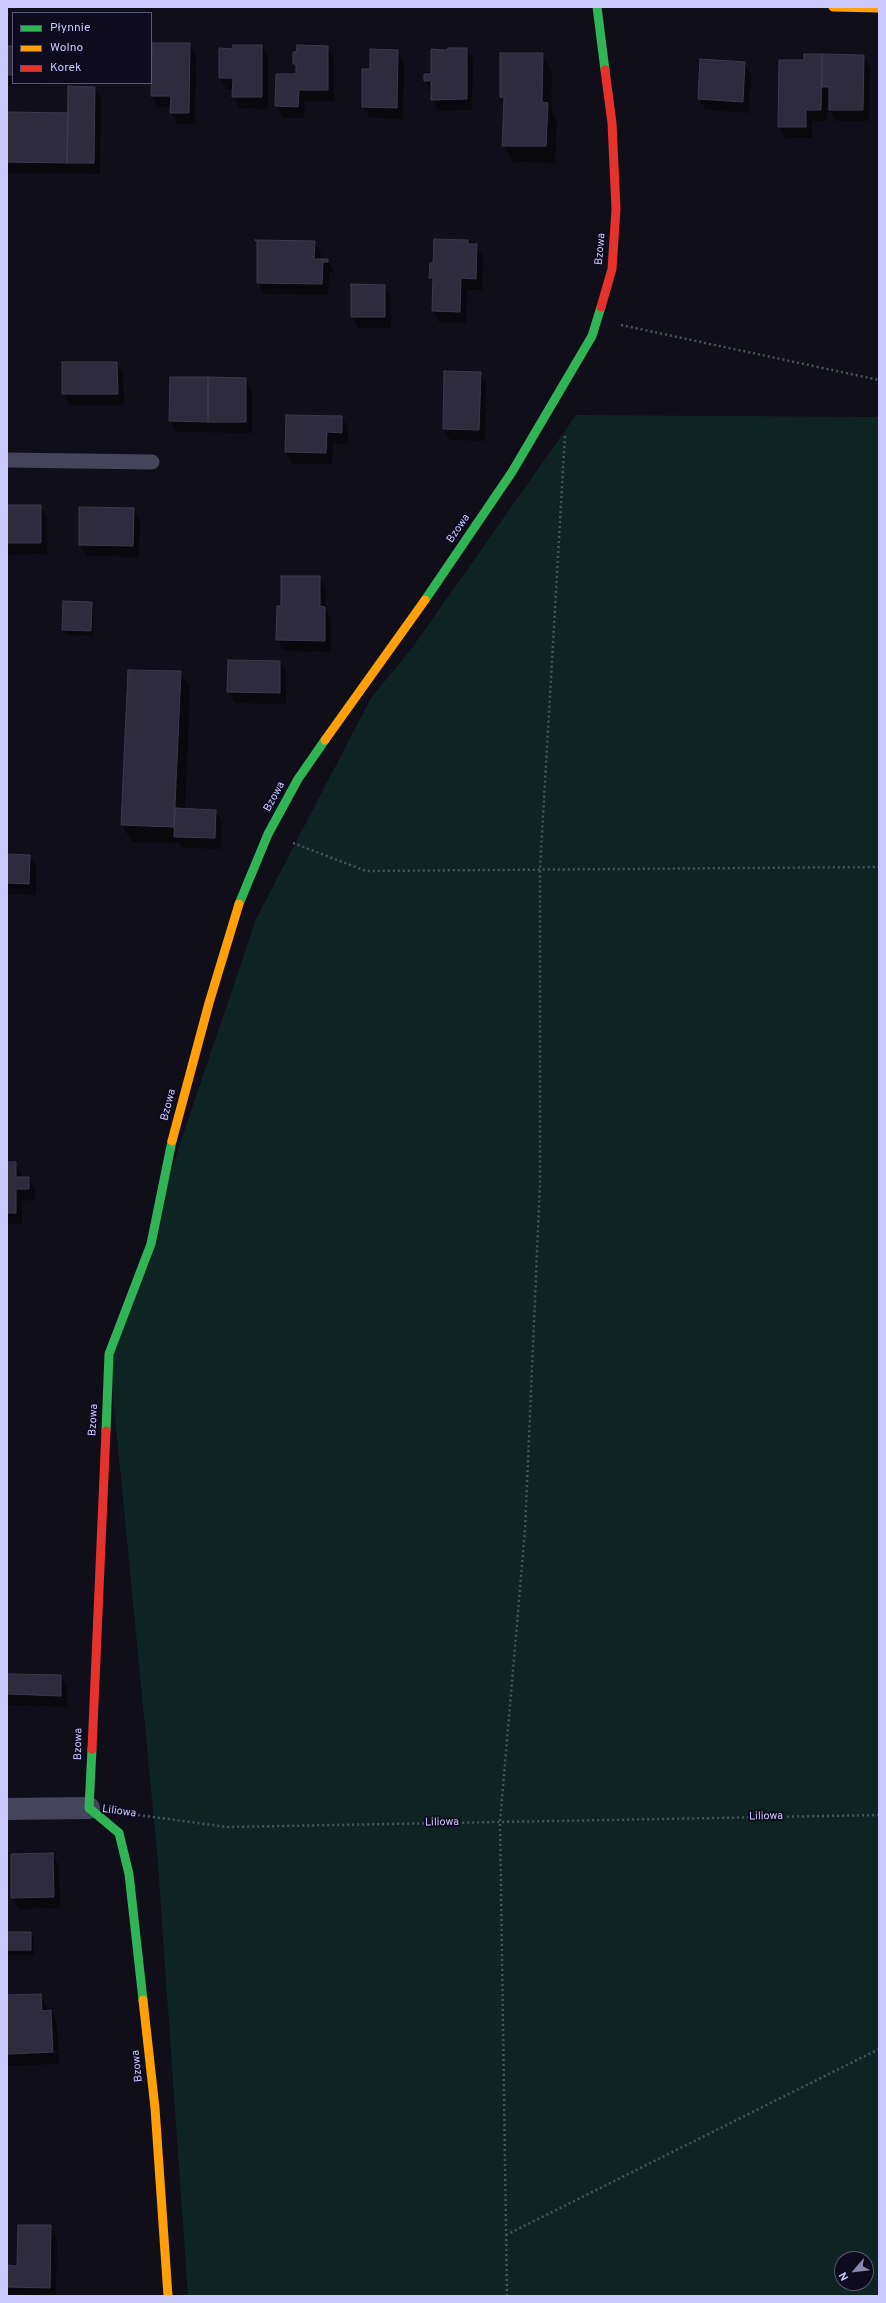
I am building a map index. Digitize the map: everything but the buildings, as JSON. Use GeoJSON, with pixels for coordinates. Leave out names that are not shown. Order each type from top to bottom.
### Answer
{"type":"FeatureCollection","features":[{"type":"Feature","properties":{"kind":"street","name":"Bzowa"},"geometry":{"type":"LineString","coordinates":[[168,2296],[155,2108],[128,1874],[119,1833],[89,1808],[109,1354],[151,1244],[175,1129],[209,1003],[244,889],[268,834],[298,779],[363,685],[440,580],[512,472],[572,374],[592,336],[612,269],[616,210],[612,123],[597,7]]}},
{"type":"Feature","properties":{"kind":"street"},"geometry":{"type":"LineString","coordinates":[[833,7],[879,8]]}},
{"type":"Feature","properties":{"kind":"street","name":"Liliowa"},"geometry":{"type":"LineString","coordinates":[[7,1809],[89,1808]]}},
{"type":"Feature","properties":{"kind":"lane"},"geometry":{"type":"LineString","coordinates":[[7,460],[152,462]]}},
{"type":"Feature","properties":{"kind":"path"},"geometry":{"type":"LineString","coordinates":[[597,320],[879,380]]}},
{"type":"Feature","properties":{"kind":"path"},"geometry":{"type":"LineString","coordinates":[[508,2296],[500,1822],[527,1499],[540,1184],[540,869],[566,427]]}},
{"type":"Feature","properties":{"kind":"path"},"geometry":{"type":"LineString","coordinates":[[268,834],[366,871],[879,867]]}},
{"type":"Feature","properties":{"kind":"path","name":"Liliowa"},"geometry":{"type":"LineString","coordinates":[[135,1815],[227,1827],[879,1815]]}},
{"type":"Feature","properties":{"kind":"path"},"geometry":{"type":"LineString","coordinates":[[506,2234],[879,2049]]}},
{"type":"Feature","properties":{"kind":"green space"},"geometry":{"type":"Polygon","coordinates":[[[576,415],[879,417],[879,2296],[188,2296],[157,1851],[109,1354],[256,919],[371,698],[412,648],[576,415]]]}},
{"type":"Feature","properties":{"kind":"traffic: fast"},"geometry":{"type":"LineString","coordinates":[[597,7],[605,70]]}},
{"type":"Feature","properties":{"kind":"traffic: fast"},"geometry":{"type":"LineString","coordinates":[[425,600],[512,472],[592,336],[601,307]]}},
{"type":"Feature","properties":{"kind":"traffic: fast"},"geometry":{"type":"LineString","coordinates":[[239,904],[268,834],[298,779],[325,740]]}},
{"type":"Feature","properties":{"kind":"traffic: fast"},"geometry":{"type":"LineString","coordinates":[[106,1431],[109,1354],[151,1244],[172,1141]]}},
{"type":"Feature","properties":{"kind":"traffic: fast"},"geometry":{"type":"LineString","coordinates":[[92,1749],[89,1808],[119,1833],[129,1874],[143,2000]]}},
{"type":"Feature","properties":{"kind":"traffic: slow"},"geometry":{"type":"LineString","coordinates":[[833,7],[879,8]]}},
{"type":"Feature","properties":{"kind":"traffic: slow"},"geometry":{"type":"LineString","coordinates":[[325,740],[425,600]]}},
{"type":"Feature","properties":{"kind":"traffic: slow"},"geometry":{"type":"LineString","coordinates":[[172,1141],[209,1003],[239,904]]}},
{"type":"Feature","properties":{"kind":"traffic: slow"},"geometry":{"type":"LineString","coordinates":[[143,2000],[155,2108],[168,2296]]}},
{"type":"Feature","properties":{"kind":"traffic: jam"},"geometry":{"type":"LineString","coordinates":[[601,307],[612,269],[616,209],[612,123],[605,70]]}},
{"type":"Feature","properties":{"kind":"traffic: jam"},"geometry":{"type":"LineString","coordinates":[[92,1749],[106,1431]]}}]}
